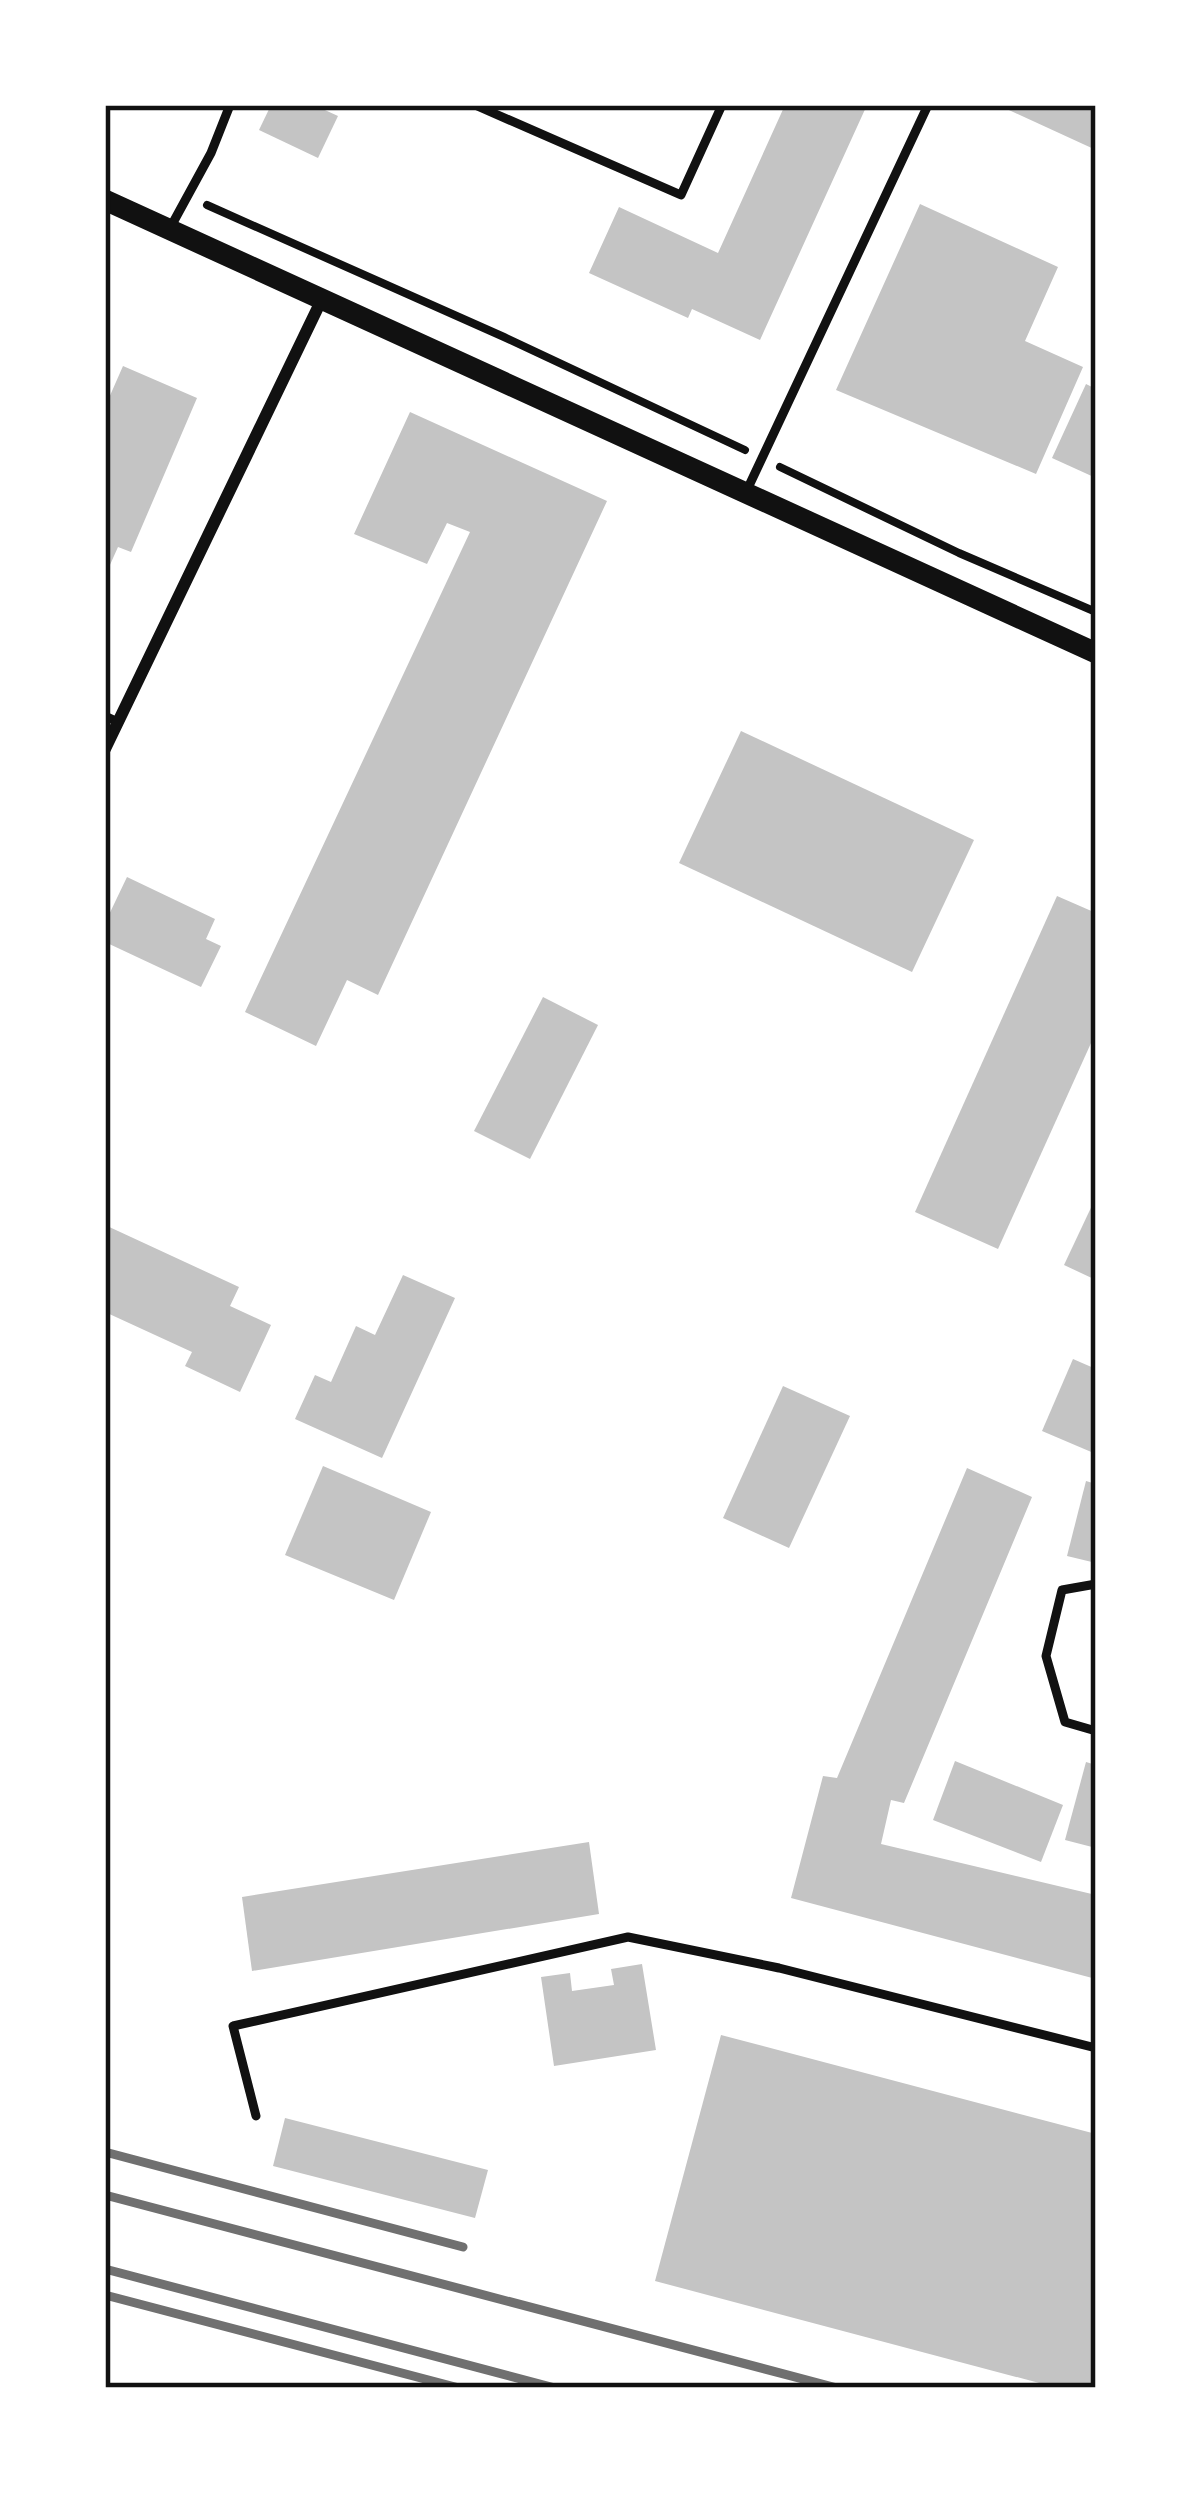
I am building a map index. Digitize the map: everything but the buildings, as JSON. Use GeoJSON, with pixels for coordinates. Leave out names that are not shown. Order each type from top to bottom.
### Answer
{"type":"FeatureCollection","features":[{"type":"Feature","properties":{"kind":"street"},"geometry":{"type":"LineString","coordinates":[[105,200],[1096,653]]}},
{"type":"Feature","properties":{"kind":"street"},"geometry":{"type":"LineString","coordinates":[[105,749],[112,719],[322,299]]}},
{"type":"Feature","properties":{"kind":"lane"},"geometry":{"type":"LineString","coordinates":[[169,230],[211,153],[230,105]]}},
{"type":"Feature","properties":{"kind":"lane"},"geometry":{"type":"LineString","coordinates":[[475,105],[681,195],[722,105]]}},
{"type":"Feature","properties":{"kind":"lane"},"geometry":{"type":"LineString","coordinates":[[747,490],[928,105]]}},
{"type":"Feature","properties":{"kind":"lane"},"geometry":{"type":"LineString","coordinates":[[1096,1585],[1062,1590],[1046,1656],[1065,1722],[1096,1731]]}},
{"type":"Feature","properties":{"kind":"lane"},"geometry":{"type":"LineString","coordinates":[[256,2116],[232,2026],[628,1936],[779,1968],[1096,2048]]}},
{"type":"Feature","properties":{"kind":"path"},"geometry":{"type":"LineString","coordinates":[[188,196],[1096,612]]}},
{"type":"Feature","properties":{"kind":"railway"},"geometry":{"type":"LineString","coordinates":[[105,2152],[463,2247]]}},
{"type":"Feature","properties":{"kind":"railway"},"geometry":{"type":"LineString","coordinates":[[105,2195],[837,2388]]}},
{"type":"Feature","properties":{"kind":"railway"},"geometry":{"type":"LineString","coordinates":[[105,2269],[555,2388]]}},
{"type":"Feature","properties":{"kind":"railway"},"geometry":{"type":"LineString","coordinates":[[105,2295],[459,2388]]}}]}
